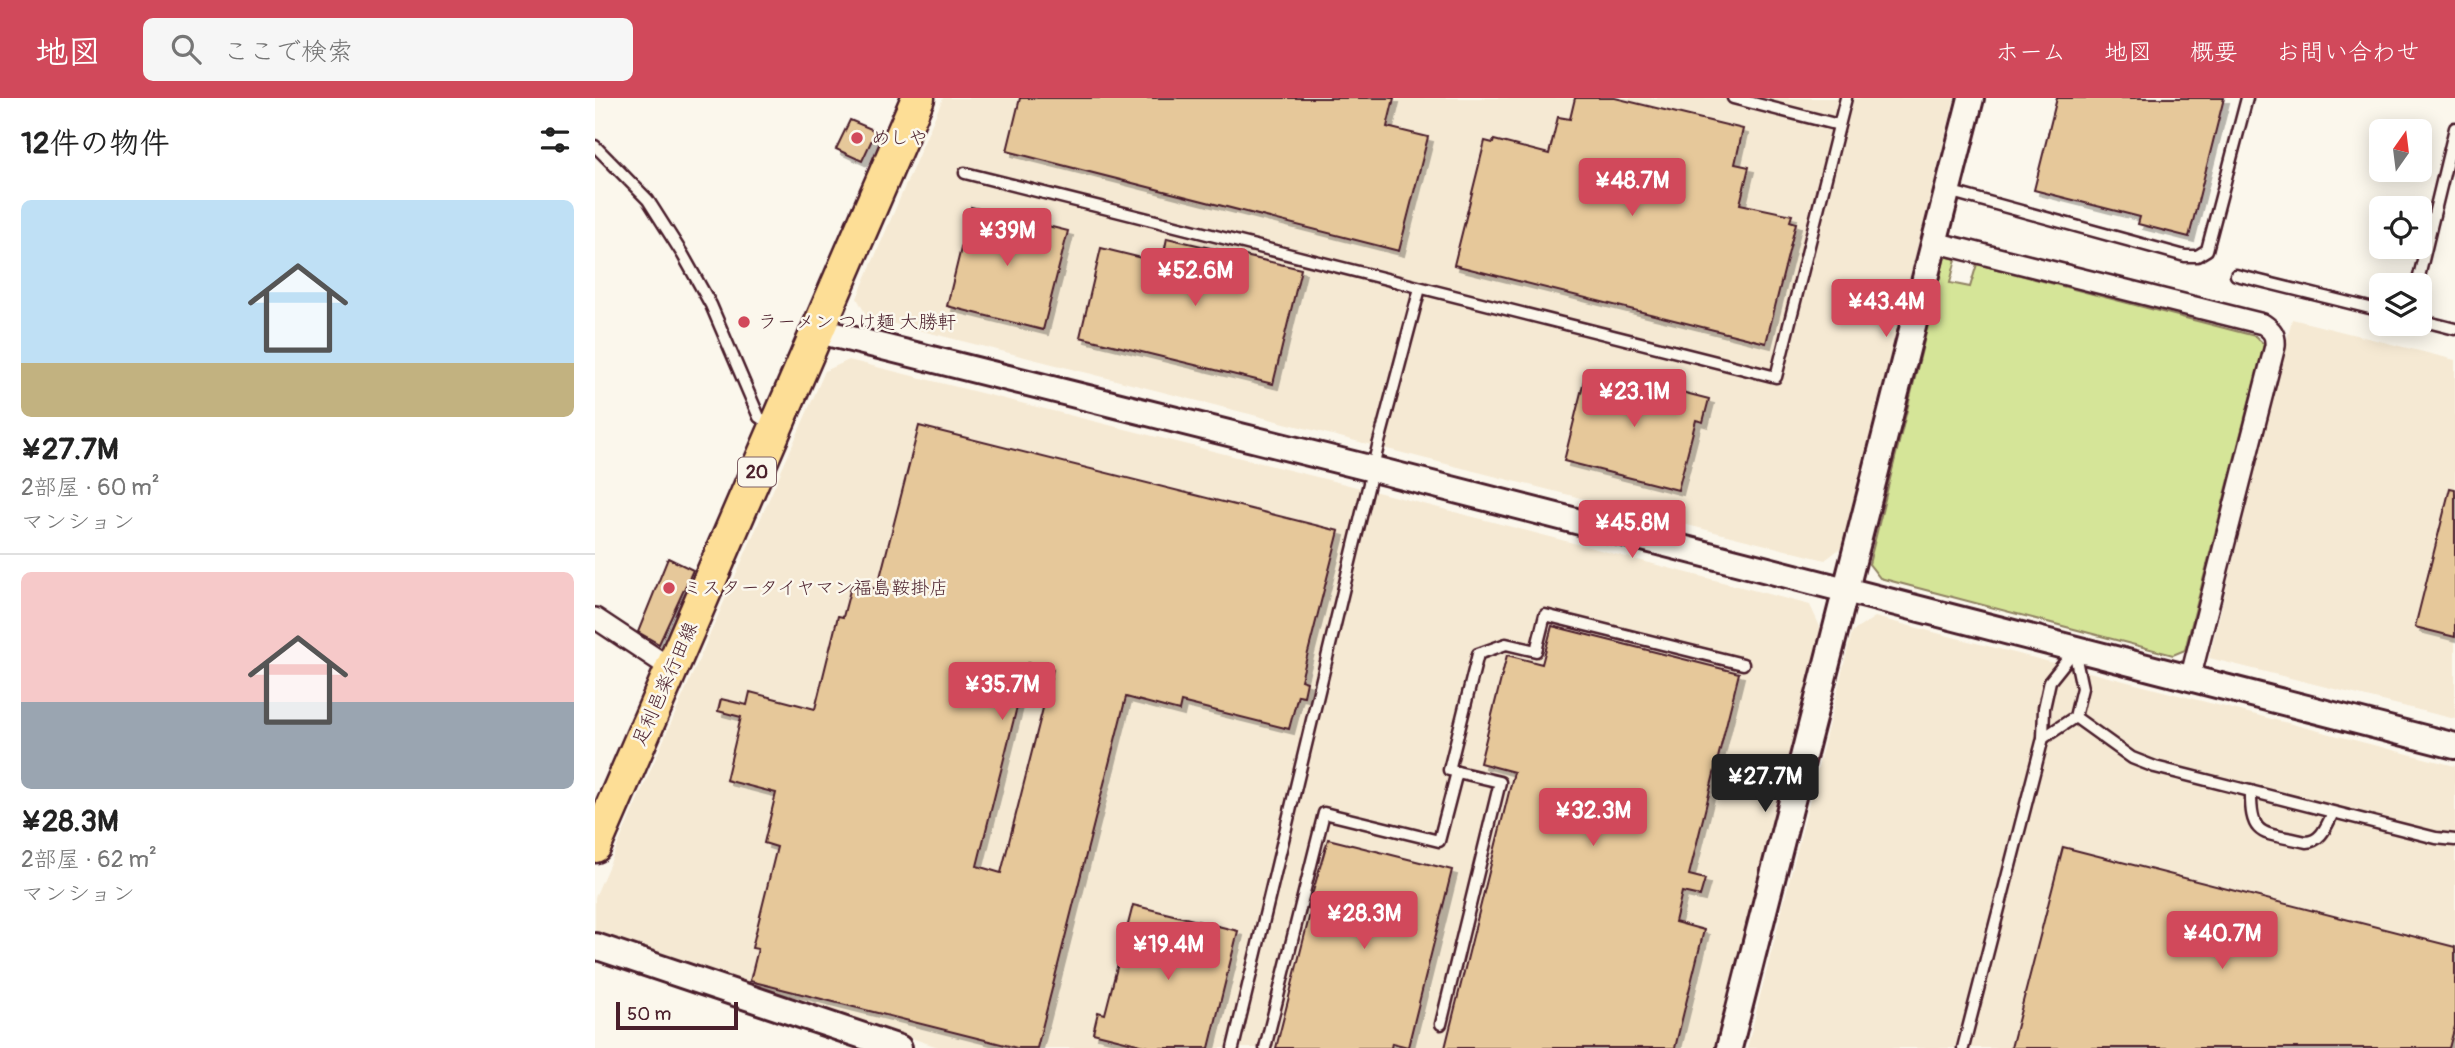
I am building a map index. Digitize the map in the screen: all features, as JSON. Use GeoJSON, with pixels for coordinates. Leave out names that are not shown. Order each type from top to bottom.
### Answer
{"type":"FeatureCollection","features":[{"type":"Feature","properties":{"kind":"main road","name":"足利邑楽行田線"},"geometry":{"type":"LineString","coordinates":[[595,846],[918,98]]}},
{"type":"Feature","properties":{"kind":"street"},"geometry":{"type":"LineString","coordinates":[[1729,1048],[1971,98]]}},
{"type":"Feature","properties":{"kind":"street"},"geometry":{"type":"LineString","coordinates":[[1934,242],[2263,324],[2276,338],[2190,679]]}},
{"type":"Feature","properties":{"kind":"street"},"geometry":{"type":"LineString","coordinates":[[818,331],[1373,469],[2455,746]]}},
{"type":"Feature","properties":{"kind":"street"},"geometry":{"type":"LineString","coordinates":[[595,618],[672,669]]}},
{"type":"Feature","properties":{"kind":"street"},"geometry":{"type":"LineString","coordinates":[[595,946],[899,1048]]}},
{"type":"Feature","properties":{"kind":"lane"},"geometry":{"type":"LineString","coordinates":[[1733,98],[1839,125]]}},
{"type":"Feature","properties":{"kind":"lane"},"geometry":{"type":"LineString","coordinates":[[965,173],[1776,377],[1846,98]]}},
{"type":"Feature","properties":{"kind":"lane"},"geometry":{"type":"LineString","coordinates":[[1948,191],[2185,256],[2197,256],[2207,250],[2247,98]]}},
{"type":"Feature","properties":{"kind":"lane"},"geometry":{"type":"LineString","coordinates":[[2420,273],[2455,128]]}},
{"type":"Feature","properties":{"kind":"lane"},"geometry":{"type":"LineString","coordinates":[[595,146],[648,200],[711,305],[759,417],[776,429]]}},
{"type":"Feature","properties":{"kind":"lane"},"geometry":{"type":"LineString","coordinates":[[2237,275],[2369,308]]}},
{"type":"Feature","properties":{"kind":"lane"},"geometry":{"type":"LineString","coordinates":[[1233,1048],[1373,469],[1420,288]]}},
{"type":"Feature","properties":{"kind":"lane"},"geometry":{"type":"LineString","coordinates":[[2432,323],[2455,329]]}},
{"type":"Feature","properties":{"kind":"lane"},"geometry":{"type":"LineString","coordinates":[[1441,1024],[1500,782],[1449,770],[1478,654],[1506,644],[1536,651],[1545,615],[1743,664]]}},
{"type":"Feature","properties":{"kind":"lane"},"geometry":{"type":"LineString","coordinates":[[2043,738],[2075,718],[2082,688],[2074,650]]}},
{"type":"Feature","properties":{"kind":"lane"},"geometry":{"type":"LineString","coordinates":[[1963,1048],[2043,738],[2044,708],[2050,681],[2074,650]]}},
{"type":"Feature","properties":{"kind":"lane"},"geometry":{"type":"LineString","coordinates":[[2075,718],[2132,758],[2155,767],[2333,813],[2436,838],[2455,840]]}},
{"type":"Feature","properties":{"kind":"lane"},"geometry":{"type":"LineString","coordinates":[[1265,1048],[1324,813],[1439,841],[1457,772]]}},
{"type":"Feature","properties":{"kind":"lane"},"geometry":{"type":"LineString","coordinates":[[2251,791],[2252,821],[2256,828],[2263,832],[2313,842],[2320,837],[2333,813]]}},
{"type":"Feature","properties":{"kind":"shaded area"},"geometry":{"type":"Polygon","coordinates":[[[943,98],[1955,98],[1842,547],[1825,560],[867,317],[857,298],[943,98]]]}},
{"type":"Feature","properties":{"kind":"shaded area"},"geometry":{"type":"Polygon","coordinates":[[[2292,319],[2455,360],[2455,719],[2209,658],[2292,319]]]}},
{"type":"Feature","properties":{"kind":"shaded area"},"geometry":{"type":"Polygon","coordinates":[[[849,360],[1397,497],[1810,605],[1821,629],[1715,1048],[941,1048],[595,932],[595,897],[825,371],[849,360]]]}},
{"type":"Feature","properties":{"kind":"shaded area"},"geometry":{"type":"Polygon","coordinates":[[[1875,617],[2455,766],[2455,1048],[1747,1048],[1852,632],[1875,617]]]}},
{"type":"Feature","properties":{"kind":"green space"},"geometry":{"type":"Polygon","coordinates":[[[1945,256],[1956,259],[1950,283],[1970,287],[1977,264],[2255,336],[2264,344],[2185,650],[2173,655],[1880,578],[1869,564],[1945,256]]]}},
{"type":"Feature","properties":{"kind":"building"},"geometry":{"type":"Polygon","coordinates":[[[1020,98],[1394,98],[1387,127],[1428,137],[1399,251],[1007,151],[1020,98]]]}},
{"type":"Feature","properties":{"kind":"building"},"geometry":{"type":"Polygon","coordinates":[[[1575,98],[1615,98],[1743,129],[1735,164],[1749,167],[1740,204],[1792,215],[1790,221],[1796,223],[1766,343],[1454,265],[1485,141],[1493,143],[1494,140],[1549,154],[1558,117],[1570,119],[1575,98]]]}},
{"type":"Feature","properties":{"kind":"building"},"geometry":{"type":"Polygon","coordinates":[[[2057,98],[2224,98],[2189,237],[2138,224],[2140,217],[2034,190],[2057,98]]]}},
{"type":"Feature","properties":{"kind":"building"},"geometry":{"type":"Polygon","coordinates":[[[850,120],[876,131],[862,161],[836,149],[850,120]]]}},
{"type":"Feature","properties":{"kind":"building"},"geometry":{"type":"Polygon","coordinates":[[[971,207],[1068,231],[1043,330],[947,306],[971,207]]]}},
{"type":"Feature","properties":{"kind":"building"},"geometry":{"type":"Polygon","coordinates":[[[1167,238],[1301,269],[1273,384],[1080,337],[1101,248],[1162,263],[1167,238]]]}},
{"type":"Feature","properties":{"kind":"building"},"geometry":{"type":"Polygon","coordinates":[[[1587,368],[1709,399],[1703,422],[1696,420],[1678,490],[1564,461],[1587,368]]]}},
{"type":"Feature","properties":{"kind":"building"},"geometry":{"type":"Polygon","coordinates":[[[919,426],[1339,531],[1301,680],[1307,682],[1304,696],[1298,695],[1289,729],[1181,702],[1179,711],[1126,697],[1037,1048],[1017,1048],[750,981],[758,949],[752,948],[777,847],[764,843],[776,793],[726,780],[741,717],[718,711],[721,699],[747,705],[750,692],[815,709],[838,616],[843,617],[852,583],[877,589],[919,426]],[[1028,663],[977,866],[1001,873],[1053,669],[1028,663]]]}},
{"type":"Feature","properties":{"kind":"building"},"geometry":{"type":"Polygon","coordinates":[[[2450,488],[2455,489],[2455,637],[2415,627],[2450,488]]]}},
{"type":"Feature","properties":{"kind":"building"},"geometry":{"type":"Polygon","coordinates":[[[668,558],[693,570],[659,644],[638,632],[668,558]]]}},
{"type":"Feature","properties":{"kind":"building"},"geometry":{"type":"Polygon","coordinates":[[[1552,626],[1739,673],[1689,875],[1705,879],[1700,896],[1682,892],[1675,922],[1704,930],[1675,1048],[1445,1048],[1514,772],[1480,763],[1507,655],[1542,664],[1552,626]]]}},
{"type":"Feature","properties":{"kind":"building"},"geometry":{"type":"Polygon","coordinates":[[[1328,839],[1452,870],[1408,1047],[1392,1043],[1391,1048],[1276,1048],[1311,910],[1308,909],[1328,839]]]}},
{"type":"Feature","properties":{"kind":"building"},"geometry":{"type":"Polygon","coordinates":[[[2063,847],[2455,947],[2455,1026],[2449,1048],[2011,1048],[2063,847]]]}},
{"type":"Feature","properties":{"kind":"building"},"geometry":{"type":"Polygon","coordinates":[[[1133,905],[1238,931],[1209,1048],[1153,1048],[1093,1033],[1098,1012],[1105,1014],[1133,905]]]}},
{"type":"Feature","properties":{"kind":"place","name":"めしや"},"geometry":{"type":"Point","coordinates":[857,138]}},
{"type":"Feature","properties":{"kind":"place","name":"ラーメン つけ麺 大勝軒"},"geometry":{"type":"Point","coordinates":[744,322]}},
{"type":"Feature","properties":{"kind":"place","name":"ミスタータイヤマン福島鞍掛店"},"geometry":{"type":"Point","coordinates":[669,588]}}]}
